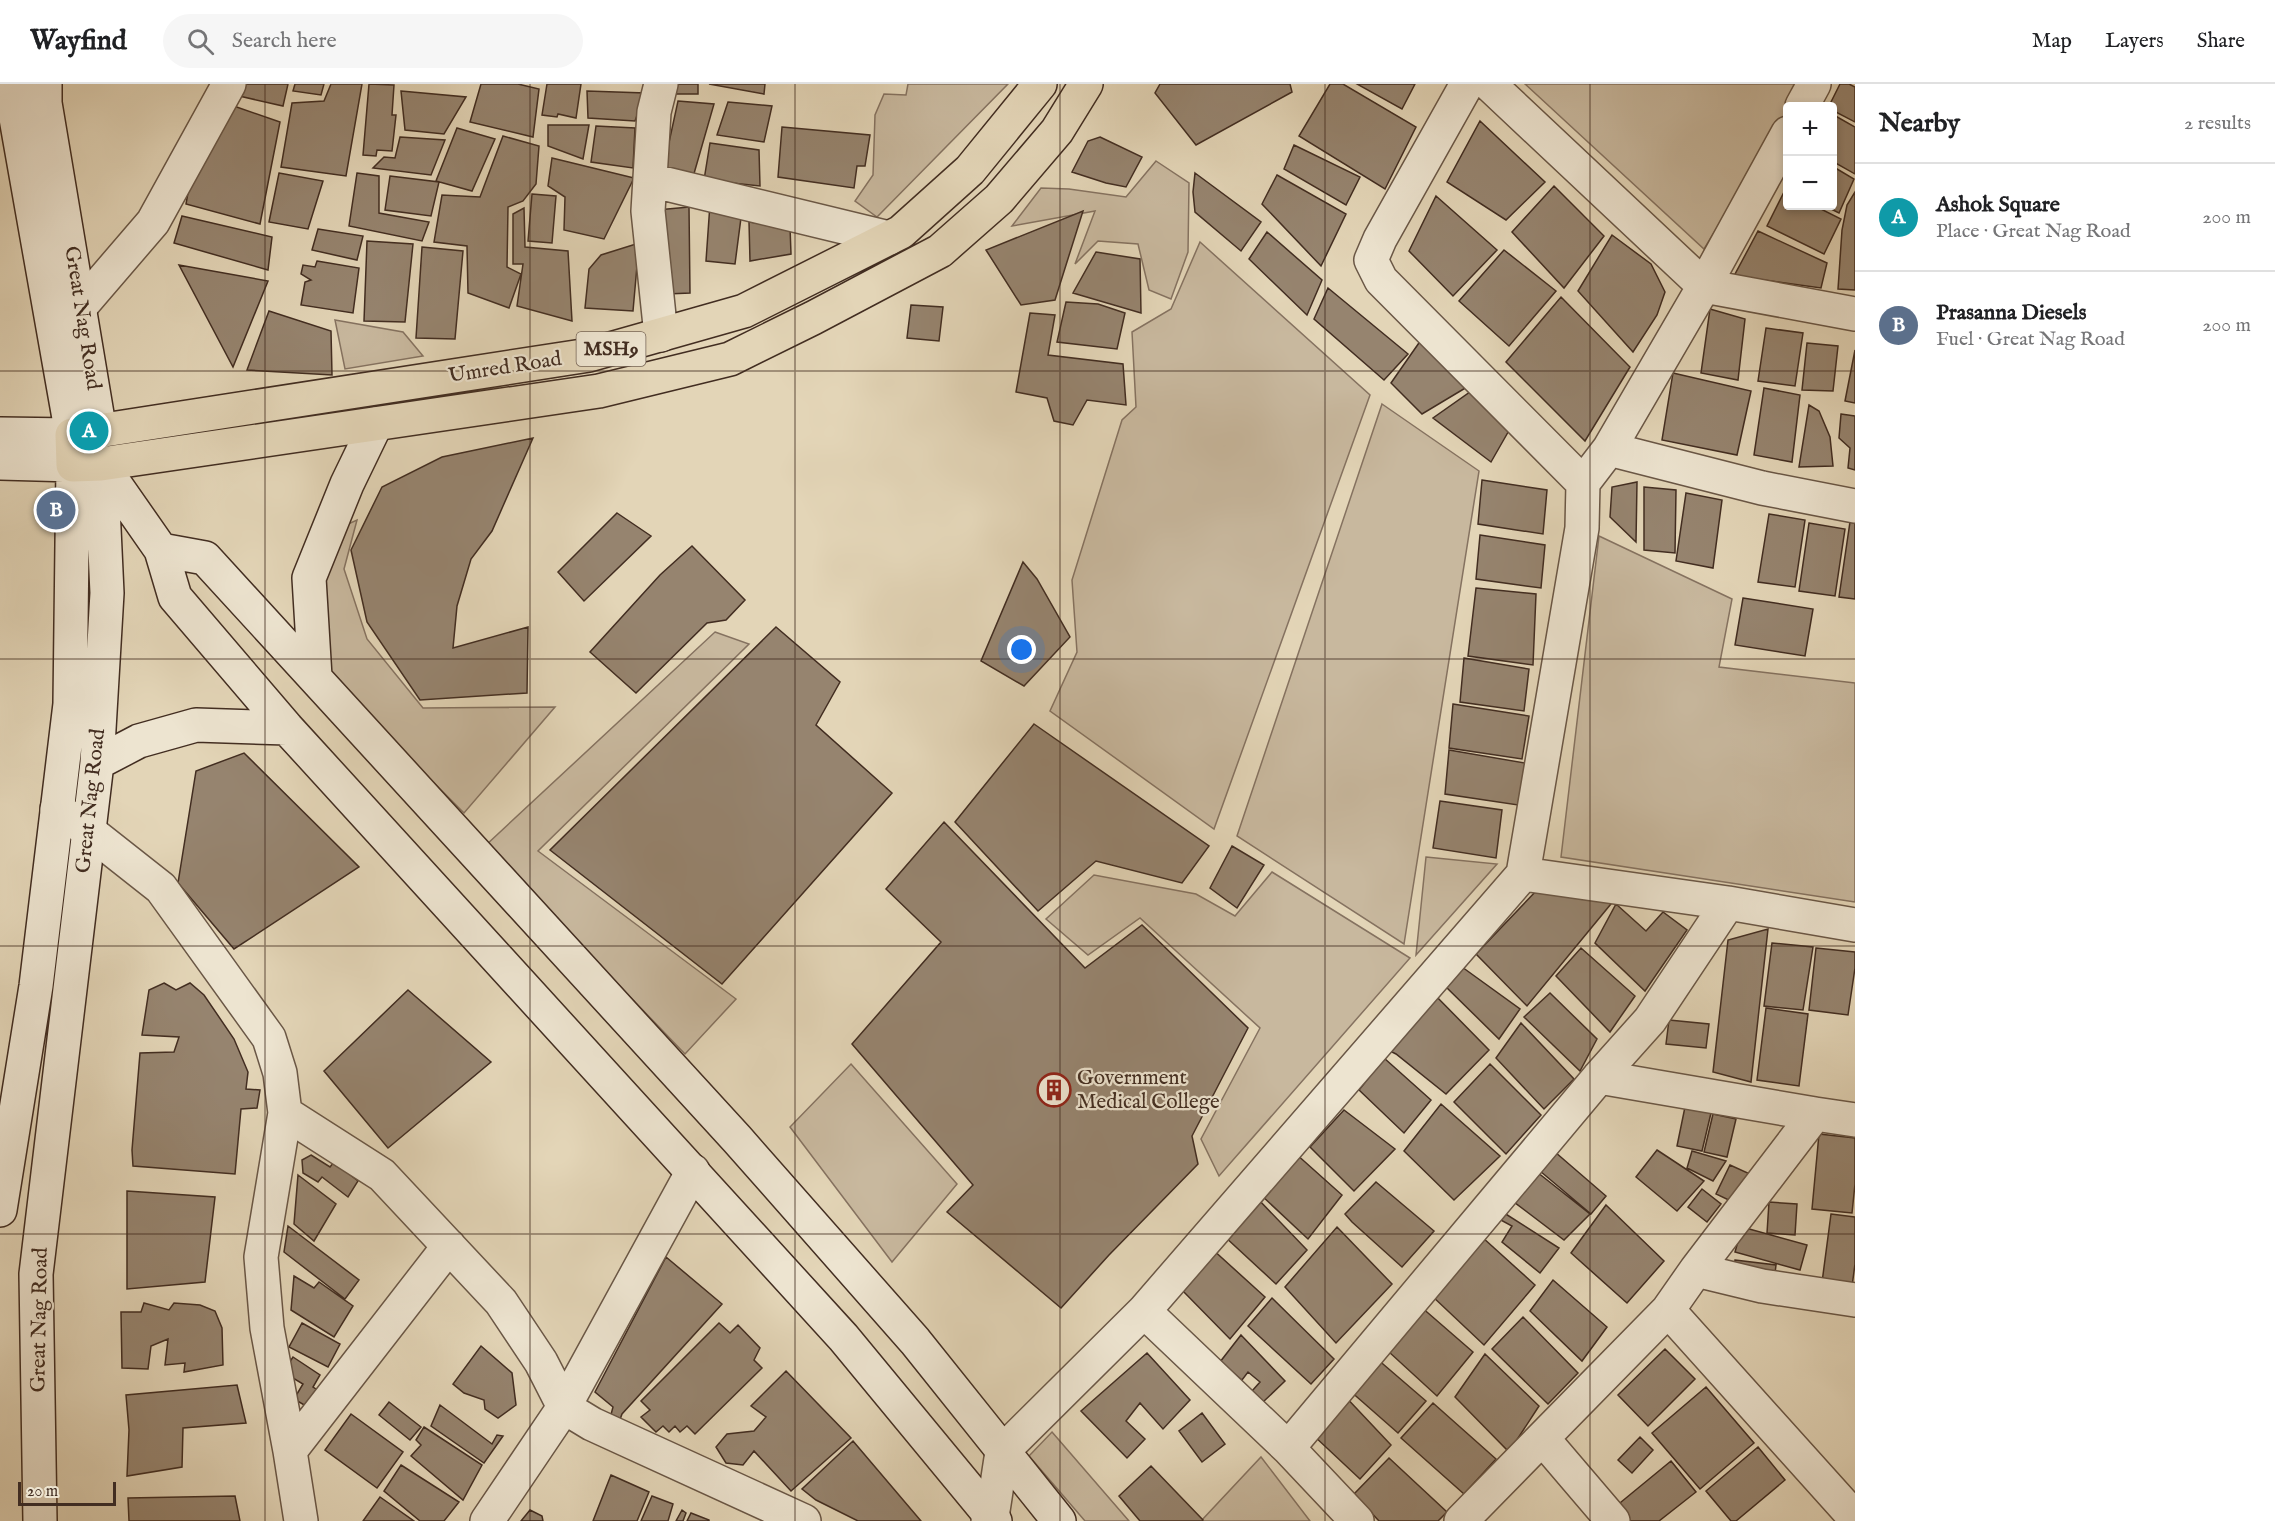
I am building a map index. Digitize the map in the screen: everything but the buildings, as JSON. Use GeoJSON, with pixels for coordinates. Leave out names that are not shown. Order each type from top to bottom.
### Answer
{"type":"FeatureCollection","features":[{"type":"Feature","properties":{"kind":"main road","name":"Umred Road"},"geometry":{"type":"LineString","coordinates":[[87,449],[589,355],[744,311],[901,232],[970,170],[1040,84]]}},
{"type":"Feature","properties":{"kind":"main road"},"geometry":{"type":"LineString","coordinates":[[87,449],[376,424],[599,391],[730,359],[940,251],[999,199],[1057,131],[1086,84]]}},
{"type":"Feature","properties":{"kind":"street","name":"Great Nag Road"},"geometry":{"type":"LineString","coordinates":[[13,84],[13,102],[87,449],[107,593],[97,763],[90,832],[36,1274],[40,1521]]}},
{"type":"Feature","properties":{"kind":"street","name":"Great Nag Road"},"geometry":{"type":"LineString","coordinates":[[0,1210],[36,986],[70,704],[87,449],[80,307],[45,103],[45,84]]}},
{"type":"Feature","properties":{"kind":"street"},"geometry":{"type":"LineString","coordinates":[[80,307],[153,222],[229,84]]}},
{"type":"Feature","properties":{"kind":"street"},"geometry":{"type":"LineString","coordinates":[[661,84],[654,112],[648,210],[661,335]]}},
{"type":"Feature","properties":{"kind":"street"},"geometry":{"type":"LineString","coordinates":[[1467,84],[1380,239],[1371,260],[1381,280],[1583,483]]}},
{"type":"Feature","properties":{"kind":"street"},"geometry":{"type":"LineString","coordinates":[[1488,84],[1704,286],[1855,314]]}},
{"type":"Feature","properties":{"kind":"street"},"geometry":{"type":"LineString","coordinates":[[1804,102],[1814,84]]}},
{"type":"Feature","properties":{"kind":"street"},"geometry":{"type":"LineString","coordinates":[[992,1520],[1002,1452],[1144,1311],[1523,874],[1582,528],[1583,483],[1609,449],[1704,286],[1783,142]]}},
{"type":"Feature","properties":{"kind":"street"},"geometry":{"type":"LineString","coordinates":[[650,180],[889,238]]}},
{"type":"Feature","properties":{"kind":"street"},"geometry":{"type":"LineString","coordinates":[[315,677],[309,578],[347,484],[376,424]]}},
{"type":"Feature","properties":{"kind":"street"},"geometry":{"type":"LineString","coordinates":[[0,434],[87,449],[161,550],[175,597],[286,728],[843,1337],[992,1520]]}},
{"type":"Feature","properties":{"kind":"street"},"geometry":{"type":"LineString","coordinates":[[0,463],[87,449]]}},
{"type":"Feature","properties":{"kind":"street"},"geometry":{"type":"LineString","coordinates":[[1609,449],[1762,488],[1855,506]]}},
{"type":"Feature","properties":{"kind":"street"},"geometry":{"type":"LineString","coordinates":[[161,550],[205,558],[737,1139],[915,1341],[1059,1521]]}},
{"type":"Feature","properties":{"kind":"street"},"geometry":{"type":"LineString","coordinates":[[97,763],[139,741],[196,725],[286,728]]}},
{"type":"Feature","properties":{"kind":"street"},"geometry":{"type":"LineString","coordinates":[[57,809],[161,888],[268,1038],[280,1073],[285,1113],[261,1257],[267,1328],[301,1521]]}},
{"type":"Feature","properties":{"kind":"street"},"geometry":{"type":"LineString","coordinates":[[1523,874],[1728,903],[1855,925]]}},
{"type":"Feature","properties":{"kind":"street"},"geometry":{"type":"LineString","coordinates":[[1288,1448],[1599,1077],[1650,1020],[1728,903]]}},
{"type":"Feature","properties":{"kind":"street"},"geometry":{"type":"LineString","coordinates":[[1599,1077],[1855,1120]]}},
{"type":"Feature","properties":{"kind":"street"},"geometry":{"type":"LineString","coordinates":[[285,1113],[382,1175],[501,1302],[541,1362],[564,1407],[592,1424],[804,1521]]}},
{"type":"Feature","properties":{"kind":"street"},"geometry":{"type":"LineString","coordinates":[[1461,1521],[1668,1310],[1815,1114]]}},
{"type":"Feature","properties":{"kind":"street"},"geometry":{"type":"LineString","coordinates":[[487,1521],[564,1407],[693,1171]]}},
{"type":"Feature","properties":{"kind":"street"},"geometry":{"type":"LineString","coordinates":[[290,1451],[449,1246]]}},
{"type":"Feature","properties":{"kind":"street"},"geometry":{"type":"LineString","coordinates":[[1696,1270],[1762,1286],[1855,1300]]}},
{"type":"Feature","properties":{"kind":"street"},"geometry":{"type":"LineString","coordinates":[[1668,1310],[1855,1518]]}},
{"type":"Feature","properties":{"kind":"street"},"geometry":{"type":"LineString","coordinates":[[1144,1311],[1288,1448],[1357,1521]]}},
{"type":"Feature","properties":{"kind":"street"},"geometry":{"type":"LineString","coordinates":[[1543,1439],[1613,1521]]}},
{"type":"Feature","properties":{"kind":"shaded area"},"geometry":{"type":"Polygon","coordinates":[[[908,84],[1008,84],[877,217],[855,201],[873,175],[875,115],[884,94],[906,95],[908,84]]]}},
{"type":"Feature","properties":{"kind":"shaded area"},"geometry":{"type":"Polygon","coordinates":[[[1525,84],[1805,84],[1794,102],[1783,102],[1783,120],[1704,249],[1525,84]]]}},
{"type":"Feature","properties":{"kind":"shaded area"},"geometry":{"type":"Polygon","coordinates":[[[1156,161],[1189,183],[1188,252],[1171,299],[1149,290],[1138,244],[1098,241],[1075,264],[1095,211],[1012,226],[1041,188],[1069,189],[1126,197],[1156,161]]]}},
{"type":"Feature","properties":{"kind":"shaded area"},"geometry":{"type":"Polygon","coordinates":[[[1200,242],[1370,395],[1214,829],[1050,711],[1077,652],[1072,580],[1122,420],[1136,407],[1132,332],[1171,309],[1200,242]]]}},
{"type":"Feature","properties":{"kind":"shaded area"},"geometry":{"type":"Polygon","coordinates":[[[335,320],[403,332],[423,356],[345,369],[335,320]]]}},
{"type":"Feature","properties":{"kind":"shaded area"},"geometry":{"type":"Polygon","coordinates":[[[1382,404],[1479,471],[1404,944],[1237,836],[1382,404]]]}},
{"type":"Feature","properties":{"kind":"shaded area"},"geometry":{"type":"Polygon","coordinates":[[[357,520],[344,569],[367,639],[423,708],[555,707],[464,813],[326,675],[321,577],[339,528],[357,520]]]}},
{"type":"Feature","properties":{"kind":"shaded area"},"geometry":{"type":"Polygon","coordinates":[[[1599,536],[1732,599],[1719,667],[1855,683],[1855,902],[1561,857],[1599,536]]]}},
{"type":"Feature","properties":{"kind":"shaded area"},"geometry":{"type":"Polygon","coordinates":[[[715,632],[749,644],[538,851],[736,999],[685,1054],[485,846],[715,632]]]}},
{"type":"Feature","properties":{"kind":"shaded area"},"geometry":{"type":"Polygon","coordinates":[[[1426,857],[1497,864],[1416,955],[1426,857]]]}},
{"type":"Feature","properties":{"kind":"shaded area"},"geometry":{"type":"Polygon","coordinates":[[[1272,872],[1410,958],[1219,1176],[1201,1139],[1260,1028],[1140,918],[1088,955],[1046,919],[1094,875],[1196,894],[1235,916],[1272,872]]]}},
{"type":"Feature","properties":{"kind":"shaded area"},"geometry":{"type":"Polygon","coordinates":[[[851,1064],[957,1184],[892,1262],[790,1127],[851,1064]]]}},
{"type":"Feature","properties":{"kind":"shaded area"},"geometry":{"type":"Polygon","coordinates":[[[1052,1432],[1129,1521],[1085,1521],[1029,1456],[1052,1432]]]}},
{"type":"Feature","properties":{"kind":"shaded area"},"geometry":{"type":"Polygon","coordinates":[[[1261,1457],[1310,1521],[1201,1521],[1261,1457]]]}},
{"type":"Feature","properties":{"kind":"place","name":"Ashok Square"},"geometry":{"type":"Point","coordinates":[89,431]}},
{"type":"Feature","properties":{"kind":"place","name":"Prasanna Diesels"},"geometry":{"type":"Point","coordinates":[56,510]}},
{"type":"Feature","properties":{"kind":"place","name":"Government Medical College"},"geometry":{"type":"Point","coordinates":[1054,1090]}}]}
